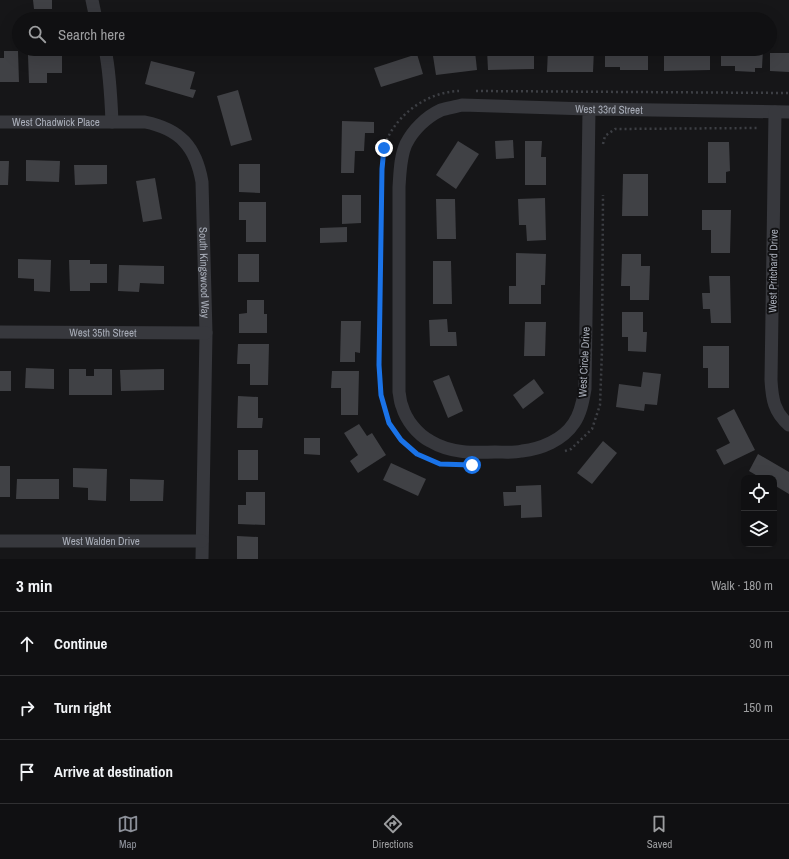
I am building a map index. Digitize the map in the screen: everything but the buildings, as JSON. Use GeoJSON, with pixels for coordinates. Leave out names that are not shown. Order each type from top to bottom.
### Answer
{"type":"FeatureCollection","features":[{"type":"Feature","properties":{"kind":"street"},"geometry":{"type":"LineString","coordinates":[[92,0],[95,12]]}},
{"type":"Feature","properties":{"kind":"street"},"geometry":{"type":"LineString","coordinates":[[107,56],[110,79],[112,122]]}},
{"type":"Feature","properties":{"kind":"street","name":"West 33rd Street"},"geometry":{"type":"LineString","coordinates":[[431,116],[442,110],[462,105],[589,109],[789,112]]}},
{"type":"Feature","properties":{"kind":"street","name":"West Circle Drive"},"geometry":{"type":"LineString","coordinates":[[431,116],[412,134],[405,145],[401,166],[399,187],[399,392],[402,407],[409,422],[418,432],[429,441],[447,449],[465,452],[489,453],[522,452],[536,449],[558,439],[574,423],[582,407],[585,388],[589,109]]}},
{"type":"Feature","properties":{"kind":"street","name":"West Pritchard Drive"},"geometry":{"type":"LineString","coordinates":[[775,112],[771,380],[774,404],[783,420],[789,425]]}},
{"type":"Feature","properties":{"kind":"street","name":"West Chadwick Place"},"geometry":{"type":"LineString","coordinates":[[0,122],[112,122]]}},
{"type":"Feature","properties":{"kind":"street","name":"South Kingswood Way"},"geometry":{"type":"LineString","coordinates":[[112,122],[145,122],[158,124],[169,129],[177,134],[192,151],[200,172],[202,182],[206,333],[202,559]]}},
{"type":"Feature","properties":{"kind":"street","name":"West 35th Street"},"geometry":{"type":"LineString","coordinates":[[0,332],[206,333]]}},
{"type":"Feature","properties":{"kind":"street","name":"West Walden Drive"},"geometry":{"type":"LineString","coordinates":[[0,541],[202,541]]}},
{"type":"Feature","properties":{"kind":"path"},"geometry":{"type":"LineString","coordinates":[[459,465],[440,464],[417,454],[401,440],[389,423],[381,395],[379,365],[382,169],[384,148],[390,134],[402,118],[417,104],[451,91],[462,91]]}},
{"type":"Feature","properties":{"kind":"path"},"geometry":{"type":"LineString","coordinates":[[476,91],[789,93]]}},
{"type":"Feature","properties":{"kind":"path"},"geometry":{"type":"LineString","coordinates":[[603,150],[605,136],[614,128],[758,128]]}},
{"type":"Feature","properties":{"kind":"path"},"geometry":{"type":"LineString","coordinates":[[564,451],[571,449],[592,429],[600,405],[602,191]]}},
{"type":"Feature","properties":{"kind":"route"},"geometry":{"type":"LineString","coordinates":[[384,148],[382,169],[379,365],[381,395],[389,423],[401,440],[417,454],[440,464],[472,465]]}}]}
